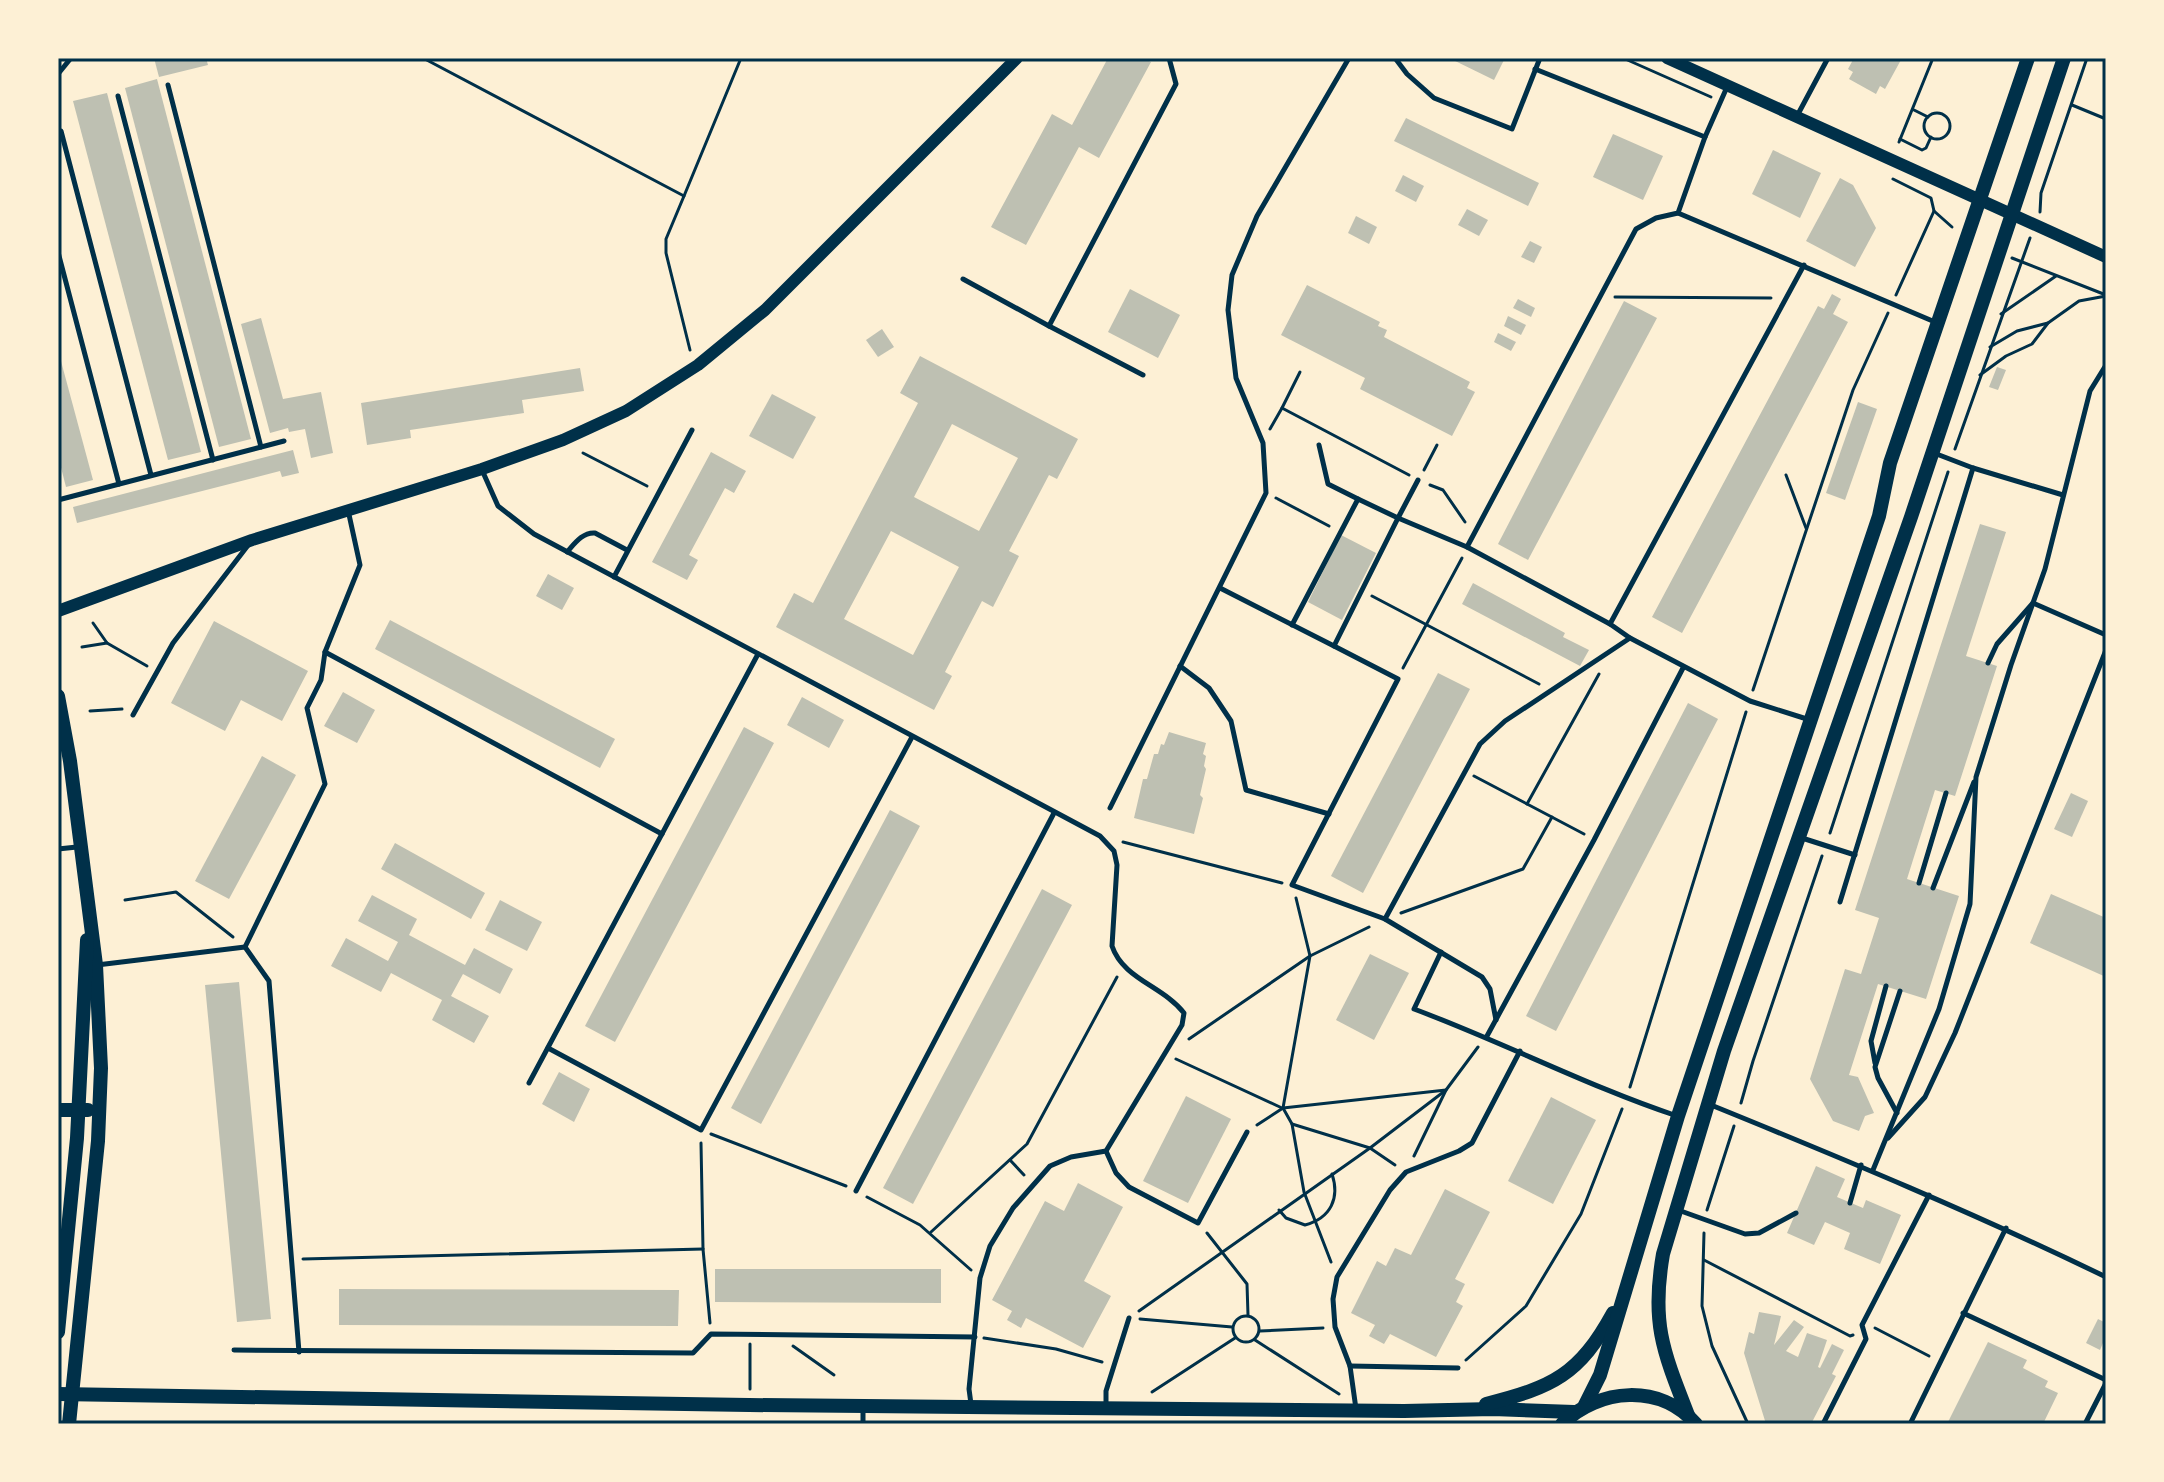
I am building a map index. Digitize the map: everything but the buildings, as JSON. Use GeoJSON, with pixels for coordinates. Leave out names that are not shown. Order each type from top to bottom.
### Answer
{"type":"FeatureCollection","features":[{"type":"Feature","properties":{"kind":"main road"},"geometry":{"type":"LineString","coordinates":[[1580,1409],[1600,1375],[1678,1116],[1879,516],[1890,463],[2028,58]]}},
{"type":"Feature","properties":{"kind":"main road"},"geometry":{"type":"LineString","coordinates":[[1692,1419],[1667,1360],[1657,1319],[1657,1286],[1663,1254],[1707,1104],[1933,452],[2064,58]]}},
{"type":"Feature","properties":{"kind":"main road"},"geometry":{"type":"LineString","coordinates":[[58,696],[82,846],[96,965],[100,1110],[65,1394],[69,1424]]}},
{"type":"Feature","properties":{"kind":"main road"},"geometry":{"type":"LineString","coordinates":[[58,1332],[79,1110],[89,920]]}},
{"type":"Feature","properties":{"kind":"main road"},"geometry":{"type":"LineString","coordinates":[[58,1110],[100,1110]]}},
{"type":"Feature","properties":{"kind":"main road"},"geometry":{"type":"LineString","coordinates":[[1467,1410],[1532,1392],[1562,1377],[1582,1361],[1599,1338],[1626,1288]]}},
{"type":"Feature","properties":{"kind":"main road"},"geometry":{"type":"LineString","coordinates":[[65,1394],[749,1405],[1580,1409]]}},
{"type":"Feature","properties":{"kind":"main road"},"geometry":{"type":"LineString","coordinates":[[1562,1424],[1580,1409],[1611,1396],[1638,1394],[1664,1401],[1692,1419]]}},
{"type":"Feature","properties":{"kind":"street"},"geometry":{"type":"LineString","coordinates":[[58,611],[252,540],[482,469],[563,440],[626,411],[698,365],[765,310],[1017,58]]}},
{"type":"Feature","properties":{"kind":"street"},"geometry":{"type":"LineString","coordinates":[[1667,58],[2106,257]]}},
{"type":"Feature","properties":{"kind":"lane"},"geometry":{"type":"LineString","coordinates":[[58,74],[71,58]]}},
{"type":"Feature","properties":{"kind":"lane"},"geometry":{"type":"LineString","coordinates":[[1049,326],[1176,84],[1169,58]]}},
{"type":"Feature","properties":{"kind":"lane"},"geometry":{"type":"LineString","coordinates":[[1110,808],[1266,493],[1263,443],[1236,378],[1228,310],[1232,275],[1257,216],[1349,58]]}},
{"type":"Feature","properties":{"kind":"lane"},"geometry":{"type":"LineString","coordinates":[[1395,58],[1407,74],[1434,98],[1512,129],[1540,58]]}},
{"type":"Feature","properties":{"kind":"lane"},"geometry":{"type":"LineString","coordinates":[[1797,117],[1828,58]]}},
{"type":"Feature","properties":{"kind":"lane"},"geometry":{"type":"LineString","coordinates":[[1535,69],[1705,137]]}},
{"type":"Feature","properties":{"kind":"lane"},"geometry":{"type":"LineString","coordinates":[[168,85],[261,447]]}},
{"type":"Feature","properties":{"kind":"lane"},"geometry":{"type":"LineString","coordinates":[[1678,213],[1705,137],[1728,86]]}},
{"type":"Feature","properties":{"kind":"lane"},"geometry":{"type":"LineString","coordinates":[[118,96],[213,460]]}},
{"type":"Feature","properties":{"kind":"lane"},"geometry":{"type":"LineString","coordinates":[[58,132],[61,131],[151,475]]}},
{"type":"Feature","properties":{"kind":"lane"},"geometry":{"type":"LineString","coordinates":[[1467,547],[1636,229],[1656,218],[1678,213],[1938,324]]}},
{"type":"Feature","properties":{"kind":"lane"},"geometry":{"type":"LineString","coordinates":[[58,252],[119,484]]}},
{"type":"Feature","properties":{"kind":"lane"},"geometry":{"type":"LineString","coordinates":[[1610,624],[1804,265]]}},
{"type":"Feature","properties":{"kind":"lane"},"geometry":{"type":"LineString","coordinates":[[963,279],[1143,375]]}},
{"type":"Feature","properties":{"kind":"lane"},"geometry":{"type":"LineString","coordinates":[[1933,888],[1976,777],[2045,569],[2090,391],[2106,365]]}},
{"type":"Feature","properties":{"kind":"lane"},"geometry":{"type":"LineString","coordinates":[[614,577],[692,430]]}},
{"type":"Feature","properties":{"kind":"lane"},"geometry":{"type":"LineString","coordinates":[[58,500],[284,441]]}},
{"type":"Feature","properties":{"kind":"lane"},"geometry":{"type":"LineString","coordinates":[[1319,445],[1328,484],[1467,547],[1610,624],[1683,668],[1750,701],[1810,721]]}},
{"type":"Feature","properties":{"kind":"lane"},"geometry":{"type":"LineString","coordinates":[[1933,452],[1973,468],[2063,495]]}},
{"type":"Feature","properties":{"kind":"lane"},"geometry":{"type":"LineString","coordinates":[[1840,902],[1973,468]]}},
{"type":"Feature","properties":{"kind":"lane"},"geometry":{"type":"LineString","coordinates":[[482,469],[498,506],[534,534],[1100,836],[1114,851],[1117,865],[1112,946],[1115,956],[1124,967],[1175,1001],[1184,1013],[1182,1025],[1106,1151],[1071,1157],[1050,1166],[1013,1208],[984,1261],[969,1389],[971,1407]]}},
{"type":"Feature","properties":{"kind":"lane"},"geometry":{"type":"LineString","coordinates":[[1334,646],[1418,480]]}},
{"type":"Feature","properties":{"kind":"lane"},"geometry":{"type":"LineString","coordinates":[[1292,625],[1358,499]]}},
{"type":"Feature","properties":{"kind":"lane"},"geometry":{"type":"LineString","coordinates":[[245,947],[325,784],[307,708],[321,680],[325,652],[360,565],[348,509]]}},
{"type":"Feature","properties":{"kind":"lane"},"geometry":{"type":"LineString","coordinates":[[567,552],[590,532],[627,550]]}},
{"type":"Feature","properties":{"kind":"lane"},"geometry":{"type":"LineString","coordinates":[[133,715],[173,643],[252,540]]}},
{"type":"Feature","properties":{"kind":"lane"},"geometry":{"type":"LineString","coordinates":[[1220,588],[1398,679],[1292,885],[1385,919],[1482,977],[1494,1002],[1496,1020]]}},
{"type":"Feature","properties":{"kind":"lane"},"geometry":{"type":"LineString","coordinates":[[2033,603],[2106,635]]}},
{"type":"Feature","properties":{"kind":"lane"},"geometry":{"type":"LineString","coordinates":[[1988,663],[1997,644],[2033,603]]}},
{"type":"Feature","properties":{"kind":"lane"},"geometry":{"type":"LineString","coordinates":[[1385,919],[1480,744],[1505,721],[1630,638]]}},
{"type":"Feature","properties":{"kind":"lane"},"geometry":{"type":"LineString","coordinates":[[1885,1142],[1925,1097],[1949,1046],[2106,650]]}},
{"type":"Feature","properties":{"kind":"lane"},"geometry":{"type":"LineString","coordinates":[[325,652],[662,834]]}},
{"type":"Feature","properties":{"kind":"lane"},"geometry":{"type":"LineString","coordinates":[[529,1083],[758,654]]}},
{"type":"Feature","properties":{"kind":"lane"},"geometry":{"type":"LineString","coordinates":[[1180,666],[1209,688],[1231,721],[1246,790],[1329,814]]}},
{"type":"Feature","properties":{"kind":"lane"},"geometry":{"type":"LineString","coordinates":[[1487,1036],[1683,668]]}},
{"type":"Feature","properties":{"kind":"lane"},"geometry":{"type":"LineString","coordinates":[[548,1048],[701,1130],[912,737]]}},
{"type":"Feature","properties":{"kind":"lane"},"geometry":{"type":"LineString","coordinates":[[1873,1170],[1939,1009],[1970,904],[1976,777]]}},
{"type":"Feature","properties":{"kind":"lane"},"geometry":{"type":"LineString","coordinates":[[1919,883],[1946,793]]}},
{"type":"Feature","properties":{"kind":"lane"},"geometry":{"type":"LineString","coordinates":[[856,1191],[1054,813]]}},
{"type":"Feature","properties":{"kind":"lane"},"geometry":{"type":"LineString","coordinates":[[1801,837],[1855,855]]}},
{"type":"Feature","properties":{"kind":"lane"},"geometry":{"type":"LineString","coordinates":[[58,849],[82,846]]}},
{"type":"Feature","properties":{"kind":"lane"},"geometry":{"type":"LineString","coordinates":[[96,965],[245,947]]}},
{"type":"Feature","properties":{"kind":"lane"},"geometry":{"type":"LineString","coordinates":[[245,947],[269,981],[299,1352]]}},
{"type":"Feature","properties":{"kind":"lane"},"geometry":{"type":"LineString","coordinates":[[1441,952],[1414,1009],[1487,1036],[1626,1099],[1678,1116]]}},
{"type":"Feature","properties":{"kind":"lane"},"geometry":{"type":"LineString","coordinates":[[1886,986],[1871,1041],[1878,1078],[1897,1113]]}},
{"type":"Feature","properties":{"kind":"lane"},"geometry":{"type":"LineString","coordinates":[[1875,1067],[1900,991]]}},
{"type":"Feature","properties":{"kind":"lane"},"geometry":{"type":"LineString","coordinates":[[1356,1410],[1350,1366],[1335,1327],[1333,1299],[1337,1277],[1390,1190],[1406,1172],[1472,1143],[1520,1051]]}},
{"type":"Feature","properties":{"kind":"lane"},"geometry":{"type":"LineString","coordinates":[[1707,1104],[1873,1170],[2006,1228],[2106,1277]]}},
{"type":"Feature","properties":{"kind":"lane"},"geometry":{"type":"LineString","coordinates":[[1106,1151],[1116,1173],[1129,1187],[1198,1223],[1247,1132]]}},
{"type":"Feature","properties":{"kind":"lane"},"geometry":{"type":"LineString","coordinates":[[1850,1203],[1861,1165]]}},
{"type":"Feature","properties":{"kind":"lane"},"geometry":{"type":"LineString","coordinates":[[1823,1424],[1866,1339],[1862,1325],[1929,1195]]}},
{"type":"Feature","properties":{"kind":"lane"},"geometry":{"type":"LineString","coordinates":[[1677,1210],[1745,1234],[1759,1233],[1796,1213]]}},
{"type":"Feature","properties":{"kind":"lane"},"geometry":{"type":"LineString","coordinates":[[1910,1424],[2006,1228]]}},
{"type":"Feature","properties":{"kind":"lane"},"geometry":{"type":"LineString","coordinates":[[1963,1313],[2106,1381],[2085,1424]]}},
{"type":"Feature","properties":{"kind":"lane"},"geometry":{"type":"LineString","coordinates":[[1106,1408],[1106,1391],[1129,1318]]}},
{"type":"Feature","properties":{"kind":"lane"},"geometry":{"type":"LineString","coordinates":[[234,1350],[693,1353],[711,1334],[975,1337]]}},
{"type":"Feature","properties":{"kind":"lane"},"geometry":{"type":"LineString","coordinates":[[1350,1366],[1458,1368]]}},
{"type":"Feature","properties":{"kind":"lane"},"geometry":{"type":"LineString","coordinates":[[863,1405],[863,1424]]}},
{"type":"Feature","properties":{"kind":"path"},"geometry":{"type":"LineString","coordinates":[[423,58],[684,196]]}},
{"type":"Feature","properties":{"kind":"path"},"geometry":{"type":"LineString","coordinates":[[690,350],[666,253],[666,239],[741,58]]}},
{"type":"Feature","properties":{"kind":"path"},"geometry":{"type":"LineString","coordinates":[[1623,58],[1721,101]]}},
{"type":"Feature","properties":{"kind":"path"},"geometry":{"type":"LineString","coordinates":[[1931,137],[1922,150],[1900,141],[1933,58]]}},
{"type":"Feature","properties":{"kind":"path"},"geometry":{"type":"LineString","coordinates":[[1748,1424],[1712,1346],[1702,1306],[1704,1219],[1753,1061],[1980,375],[2041,211],[2041,193],[2087,58]]}},
{"type":"Feature","properties":{"kind":"path"},"geometry":{"type":"LineString","coordinates":[[2071,105],[2106,119]]}},
{"type":"Feature","properties":{"kind":"path"},"geometry":{"type":"LineString","coordinates":[[1912,109],[1928,117],[1942,115],[1950,125],[1945,137],[1931,137]]}},
{"type":"Feature","properties":{"kind":"path"},"geometry":{"type":"LineString","coordinates":[[1928,117],[1925,129],[1931,137]]}},
{"type":"Feature","properties":{"kind":"path"},"geometry":{"type":"LineString","coordinates":[[1458,1368],[1526,1306],[1581,1214],[1626,1099],[1750,701],[1853,390],[1934,211],[1931,198],[1883,174]]}},
{"type":"Feature","properties":{"kind":"path"},"geometry":{"type":"LineString","coordinates":[[1934,211],[1968,235]]}},
{"type":"Feature","properties":{"kind":"path"},"geometry":{"type":"LineString","coordinates":[[2000,251],[2106,296]]}},
{"type":"Feature","properties":{"kind":"path"},"geometry":{"type":"LineString","coordinates":[[2001,314],[2056,276]]}},
{"type":"Feature","properties":{"kind":"path"},"geometry":{"type":"LineString","coordinates":[[1980,375],[2006,356],[2032,344],[2048,323],[2079,301],[2106,296]]}},
{"type":"Feature","properties":{"kind":"path"},"geometry":{"type":"LineString","coordinates":[[1602,297],[1787,298]]}},
{"type":"Feature","properties":{"kind":"path"},"geometry":{"type":"LineString","coordinates":[[1990,347],[2017,331],[2048,323]]}},
{"type":"Feature","properties":{"kind":"path"},"geometry":{"type":"LineString","coordinates":[[1263,443],[1300,372]]}},
{"type":"Feature","properties":{"kind":"path"},"geometry":{"type":"LineString","coordinates":[[1282,408],[1418,480],[1443,490],[1474,534]]}},
{"type":"Feature","properties":{"kind":"path"},"geometry":{"type":"LineString","coordinates":[[1418,480],[1437,445]]}},
{"type":"Feature","properties":{"kind":"path"},"geometry":{"type":"LineString","coordinates":[[583,453],[658,492]]}},
{"type":"Feature","properties":{"kind":"path"},"geometry":{"type":"LineString","coordinates":[[1786,475],[1806,530]]}},
{"type":"Feature","properties":{"kind":"path"},"geometry":{"type":"LineString","coordinates":[[1266,493],[1339,532]]}},
{"type":"Feature","properties":{"kind":"path"},"geometry":{"type":"LineString","coordinates":[[1398,679],[1467,547]]}},
{"type":"Feature","properties":{"kind":"path"},"geometry":{"type":"LineString","coordinates":[[1362,590],[1552,691]]}},
{"type":"Feature","properties":{"kind":"path"},"geometry":{"type":"LineString","coordinates":[[93,623],[107,643],[157,672]]}},
{"type":"Feature","properties":{"kind":"path"},"geometry":{"type":"LineString","coordinates":[[82,647],[107,643]]}},
{"type":"Feature","properties":{"kind":"path"},"geometry":{"type":"LineString","coordinates":[[1527,804],[1613,650]]}},
{"type":"Feature","properties":{"kind":"path"},"geometry":{"type":"LineString","coordinates":[[90,711],[138,707]]}},
{"type":"Feature","properties":{"kind":"path"},"geometry":{"type":"LineString","coordinates":[[1465,772],[1594,840]]}},
{"type":"Feature","properties":{"kind":"path"},"geometry":{"type":"LineString","coordinates":[[1166,1054],[1310,956],[1385,919],[1523,869],[1552,817]]}},
{"type":"Feature","properties":{"kind":"path"},"geometry":{"type":"LineString","coordinates":[[1100,836],[1292,885],[1310,956],[1283,1108]]}},
{"type":"Feature","properties":{"kind":"path"},"geometry":{"type":"LineString","coordinates":[[125,900],[176,892],[245,947]]}},
{"type":"Feature","properties":{"kind":"path"},"geometry":{"type":"LineString","coordinates":[[930,1233],[1027,1144],[1124,967]]}},
{"type":"Feature","properties":{"kind":"path"},"geometry":{"type":"LineString","coordinates":[[1292,1124],[1370,1148],[1406,1172],[1446,1090],[1487,1036]]}},
{"type":"Feature","properties":{"kind":"path"},"geometry":{"type":"LineString","coordinates":[[1166,1054],[1283,1108],[1292,1124],[1304,1192],[1337,1277]]}},
{"type":"Feature","properties":{"kind":"path"},"geometry":{"type":"LineString","coordinates":[[1247,1132],[1283,1108],[1446,1090]]}},
{"type":"Feature","properties":{"kind":"path"},"geometry":{"type":"LineString","coordinates":[[1129,1318],[1370,1148],[1446,1090]]}},
{"type":"Feature","properties":{"kind":"path"},"geometry":{"type":"LineString","coordinates":[[701,1130],[703,1249],[711,1334]]}},
{"type":"Feature","properties":{"kind":"path"},"geometry":{"type":"LineString","coordinates":[[1010,1160],[1032,1184]]}},
{"type":"Feature","properties":{"kind":"path"},"geometry":{"type":"LineString","coordinates":[[1279,1210],[1286,1218],[1305,1225],[1323,1218],[1335,1198],[1336,1186],[1332,1174]]}},
{"type":"Feature","properties":{"kind":"path"},"geometry":{"type":"LineString","coordinates":[[1198,1223],[1247,1284],[1248,1315]]}},
{"type":"Feature","properties":{"kind":"path"},"geometry":{"type":"LineString","coordinates":[[291,1260],[703,1249]]}},
{"type":"Feature","properties":{"kind":"path"},"geometry":{"type":"LineString","coordinates":[[1704,1260],[1850,1336],[1875,1328],[1940,1362]]}},
{"type":"Feature","properties":{"kind":"path"},"geometry":{"type":"LineString","coordinates":[[1248,1315],[1257,1320],[1260,1331],[1255,1340],[1244,1343],[1235,1338],[1232,1327],[1237,1318],[1248,1315]]}},
{"type":"Feature","properties":{"kind":"path"},"geometry":{"type":"LineString","coordinates":[[1129,1318],[1232,1327]]}},
{"type":"Feature","properties":{"kind":"path"},"geometry":{"type":"LineString","coordinates":[[1260,1331],[1335,1327]]}},
{"type":"Feature","properties":{"kind":"path"},"geometry":{"type":"LineString","coordinates":[[749,1405],[750,1335]]}},
{"type":"Feature","properties":{"kind":"path"},"geometry":{"type":"LineString","coordinates":[[776,1335],[834,1375]]}},
{"type":"Feature","properties":{"kind":"path"},"geometry":{"type":"LineString","coordinates":[[975,1337],[1056,1349],[1114,1365]]}},
{"type":"Feature","properties":{"kind":"path"},"geometry":{"type":"LineString","coordinates":[[1152,1392],[1235,1338]]}},
{"type":"Feature","properties":{"kind":"path"},"geometry":{"type":"LineString","coordinates":[[1255,1340],[1340,1395]]}}]}
